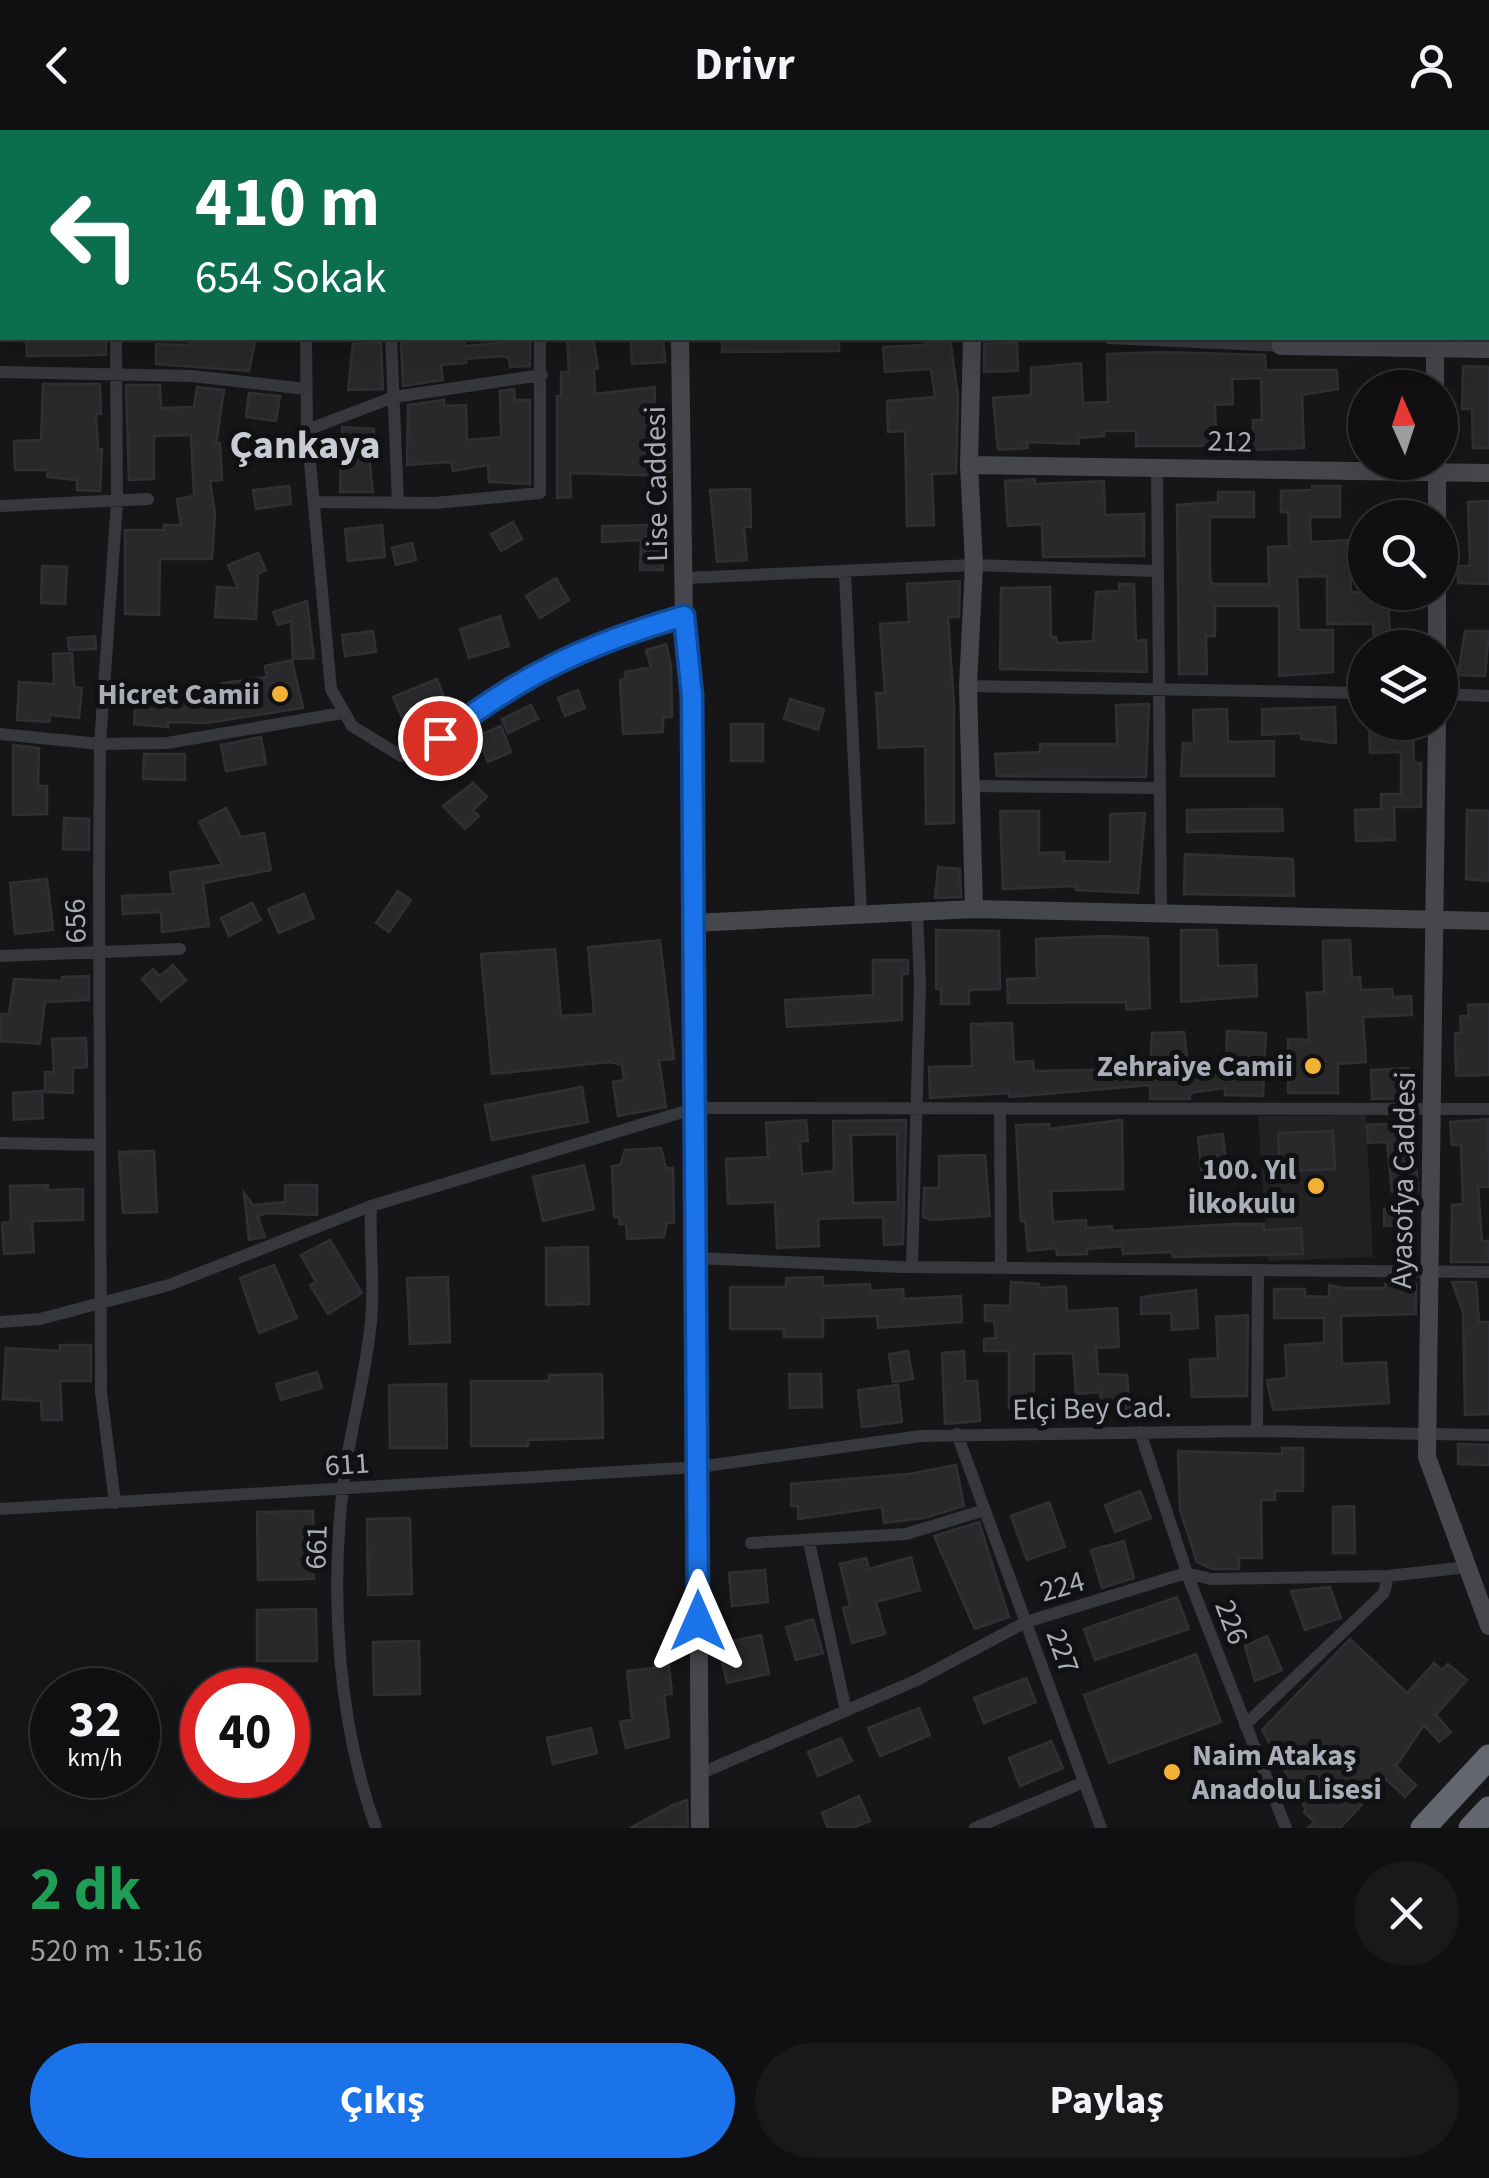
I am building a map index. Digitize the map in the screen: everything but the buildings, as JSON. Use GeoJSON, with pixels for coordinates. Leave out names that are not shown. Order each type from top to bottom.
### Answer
{"type":"FeatureCollection","features":[{"type":"Feature","properties":{"kind":"highway"},"geometry":{"type":"LineString","coordinates":[[1423,1828],[1489,1757]]}},
{"type":"Feature","properties":{"kind":"highway"},"geometry":{"type":"LineString","coordinates":[[1470,1828],[1489,1809]]}},
{"type":"Feature","properties":{"kind":"street","name":"656"},"geometry":{"type":"LineString","coordinates":[[114,1503],[102,1392],[104,1302],[99,1145],[100,744],[118,503],[116,340]]}},
{"type":"Feature","properties":{"kind":"street"},"geometry":{"type":"LineString","coordinates":[[306,340],[308,430],[331,689],[352,726],[401,756],[440,738],[498,692],[610,637],[684,616]]}},
{"type":"Feature","properties":{"kind":"street"},"geometry":{"type":"LineString","coordinates":[[391,340],[398,502]]}},
{"type":"Feature","properties":{"kind":"street"},"geometry":{"type":"LineString","coordinates":[[316,502],[435,503],[540,493],[540,340]]}},
{"type":"Feature","properties":{"kind":"street","name":"Lise Caddesi"},"geometry":{"type":"LineString","coordinates":[[680,340],[684,616],[692,696],[700,1828]]}},
{"type":"Feature","properties":{"kind":"street"},"geometry":{"type":"LineString","coordinates":[[972,340],[969,465],[974,565],[968,686],[974,910]]}},
{"type":"Feature","properties":{"kind":"street"},"geometry":{"type":"LineString","coordinates":[[1194,340],[1489,349]]}},
{"type":"Feature","properties":{"kind":"street"},"geometry":{"type":"LineString","coordinates":[[1435,348],[1436,370]]}},
{"type":"Feature","properties":{"kind":"street"},"geometry":{"type":"LineString","coordinates":[[0,372],[192,376],[308,389]]}},
{"type":"Feature","properties":{"kind":"street"},"geometry":{"type":"LineString","coordinates":[[308,430],[394,397],[542,375]]}},
{"type":"Feature","properties":{"kind":"street","name":"212"},"geometry":{"type":"LineString","coordinates":[[969,465],[1348,468]]}},
{"type":"Feature","properties":{"kind":"street"},"geometry":{"type":"LineString","coordinates":[[1156,467],[1160,912]]}},
{"type":"Feature","properties":{"kind":"street","name":"212"},"geometry":{"type":"LineString","coordinates":[[1458,470],[1489,473]]}},
{"type":"Feature","properties":{"kind":"street"},"geometry":{"type":"LineString","coordinates":[[0,506],[148,499]]}},
{"type":"Feature","properties":{"kind":"street"},"geometry":{"type":"LineString","coordinates":[[686,578],[974,565],[1155,570]]}},
{"type":"Feature","properties":{"kind":"street"},"geometry":{"type":"LineString","coordinates":[[845,573],[861,912]]}},
{"type":"Feature","properties":{"kind":"street"},"geometry":{"type":"LineString","coordinates":[[968,686],[1348,693]]}},
{"type":"Feature","properties":{"kind":"street"},"geometry":{"type":"LineString","coordinates":[[1458,695],[1489,696]]}},
{"type":"Feature","properties":{"kind":"street"},"geometry":{"type":"LineString","coordinates":[[0,734],[100,744],[167,743],[342,714]]}},
{"type":"Feature","properties":{"kind":"street","name":"Ayasofya Caddesi"},"geometry":{"type":"LineString","coordinates":[[1437,740],[1427,1457],[1489,1626]]}},
{"type":"Feature","properties":{"kind":"street"},"geometry":{"type":"LineString","coordinates":[[971,786],[1156,788]]}},
{"type":"Feature","properties":{"kind":"street"},"geometry":{"type":"LineString","coordinates":[[694,923],[861,912],[974,910],[1489,921]]}},
{"type":"Feature","properties":{"kind":"street"},"geometry":{"type":"LineString","coordinates":[[912,1268],[920,984],[917,911]]}},
{"type":"Feature","properties":{"kind":"street"},"geometry":{"type":"LineString","coordinates":[[0,956],[180,949]]}},
{"type":"Feature","properties":{"kind":"street"},"geometry":{"type":"LineString","coordinates":[[0,1322],[40,1320],[168,1285],[371,1206],[696,1108],[1489,1109]]}},
{"type":"Feature","properties":{"kind":"street"},"geometry":{"type":"LineString","coordinates":[[1000,1108],[1001,1268]]}},
{"type":"Feature","properties":{"kind":"street"},"geometry":{"type":"LineString","coordinates":[[0,1144],[99,1145]]}},
{"type":"Feature","properties":{"kind":"street","name":"661"},"geometry":{"type":"LineString","coordinates":[[371,1206],[372,1319],[343,1489],[339,1577],[342,1682],[365,1798],[376,1828]]}},
{"type":"Feature","properties":{"kind":"street"},"geometry":{"type":"LineString","coordinates":[[696,1258],[912,1268],[1489,1272]]}},
{"type":"Feature","properties":{"kind":"street"},"geometry":{"type":"LineString","coordinates":[[1257,1431],[1258,1270]]}},
{"type":"Feature","properties":{"kind":"street","name":"Elçi Bey Cad."},"geometry":{"type":"LineString","coordinates":[[698,1467],[957,1434],[1257,1431],[1489,1435]]}},
{"type":"Feature","properties":{"kind":"street","name":"226"},"geometry":{"type":"LineString","coordinates":[[1140,1432],[1186,1573],[1286,1828]]}},
{"type":"Feature","properties":{"kind":"street","name":"227"},"geometry":{"type":"LineString","coordinates":[[957,1434],[1101,1828]]}},
{"type":"Feature","properties":{"kind":"street","name":"611"},"geometry":{"type":"LineString","coordinates":[[0,1510],[698,1467]]}},
{"type":"Feature","properties":{"kind":"street"},"geometry":{"type":"LineString","coordinates":[[751,1543],[906,1534],[985,1510]]}},
{"type":"Feature","properties":{"kind":"street"},"geometry":{"type":"LineString","coordinates":[[809,1542],[846,1711]]}},
{"type":"Feature","properties":{"kind":"street","name":"224"},"geometry":{"type":"LineString","coordinates":[[697,1775],[917,1680],[1026,1622],[1186,1573],[1211,1579],[1388,1576],[1468,1567]]}},
{"type":"Feature","properties":{"kind":"street"},"geometry":{"type":"LineString","coordinates":[[1245,1725],[1384,1593],[1388,1576]]}},
{"type":"Feature","properties":{"kind":"street"},"geometry":{"type":"LineString","coordinates":[[974,1828],[1084,1782]]}},
{"type":"Feature","properties":{"kind":"shaded area","name":"100. Yıl İlkokulu"},"geometry":{"type":"Polygon","coordinates":[[[1366,1115],[1373,1257],[1268,1261],[1258,1116],[1366,1115]]]}},
{"type":"Feature","properties":{"kind":"place","name":"Hicret Camii"},"geometry":{"type":"Point","coordinates":[280,694]}},
{"type":"Feature","properties":{"kind":"place","name":"Zehraiye Camii"},"geometry":{"type":"Point","coordinates":[1313,1066]}},
{"type":"Feature","properties":{"kind":"place","name":"100. Yıl İlkokulu"},"geometry":{"type":"Point","coordinates":[1316,1186]}},
{"type":"Feature","properties":{"kind":"place","name":"Naim Atakaş Anadolu Lisesi"},"geometry":{"type":"Point","coordinates":[1172,1772]}},
{"type":"Feature","properties":{"kind":"district","name":"Çankaya"},"geometry":{"type":"Point","coordinates":[305,444]}},
{"type":"Feature","properties":{"kind":"route"},"geometry":{"type":"LineString","coordinates":[[440,738],[498,692],[610,637],[684,616],[692,696],[698,1621]]}}]}
